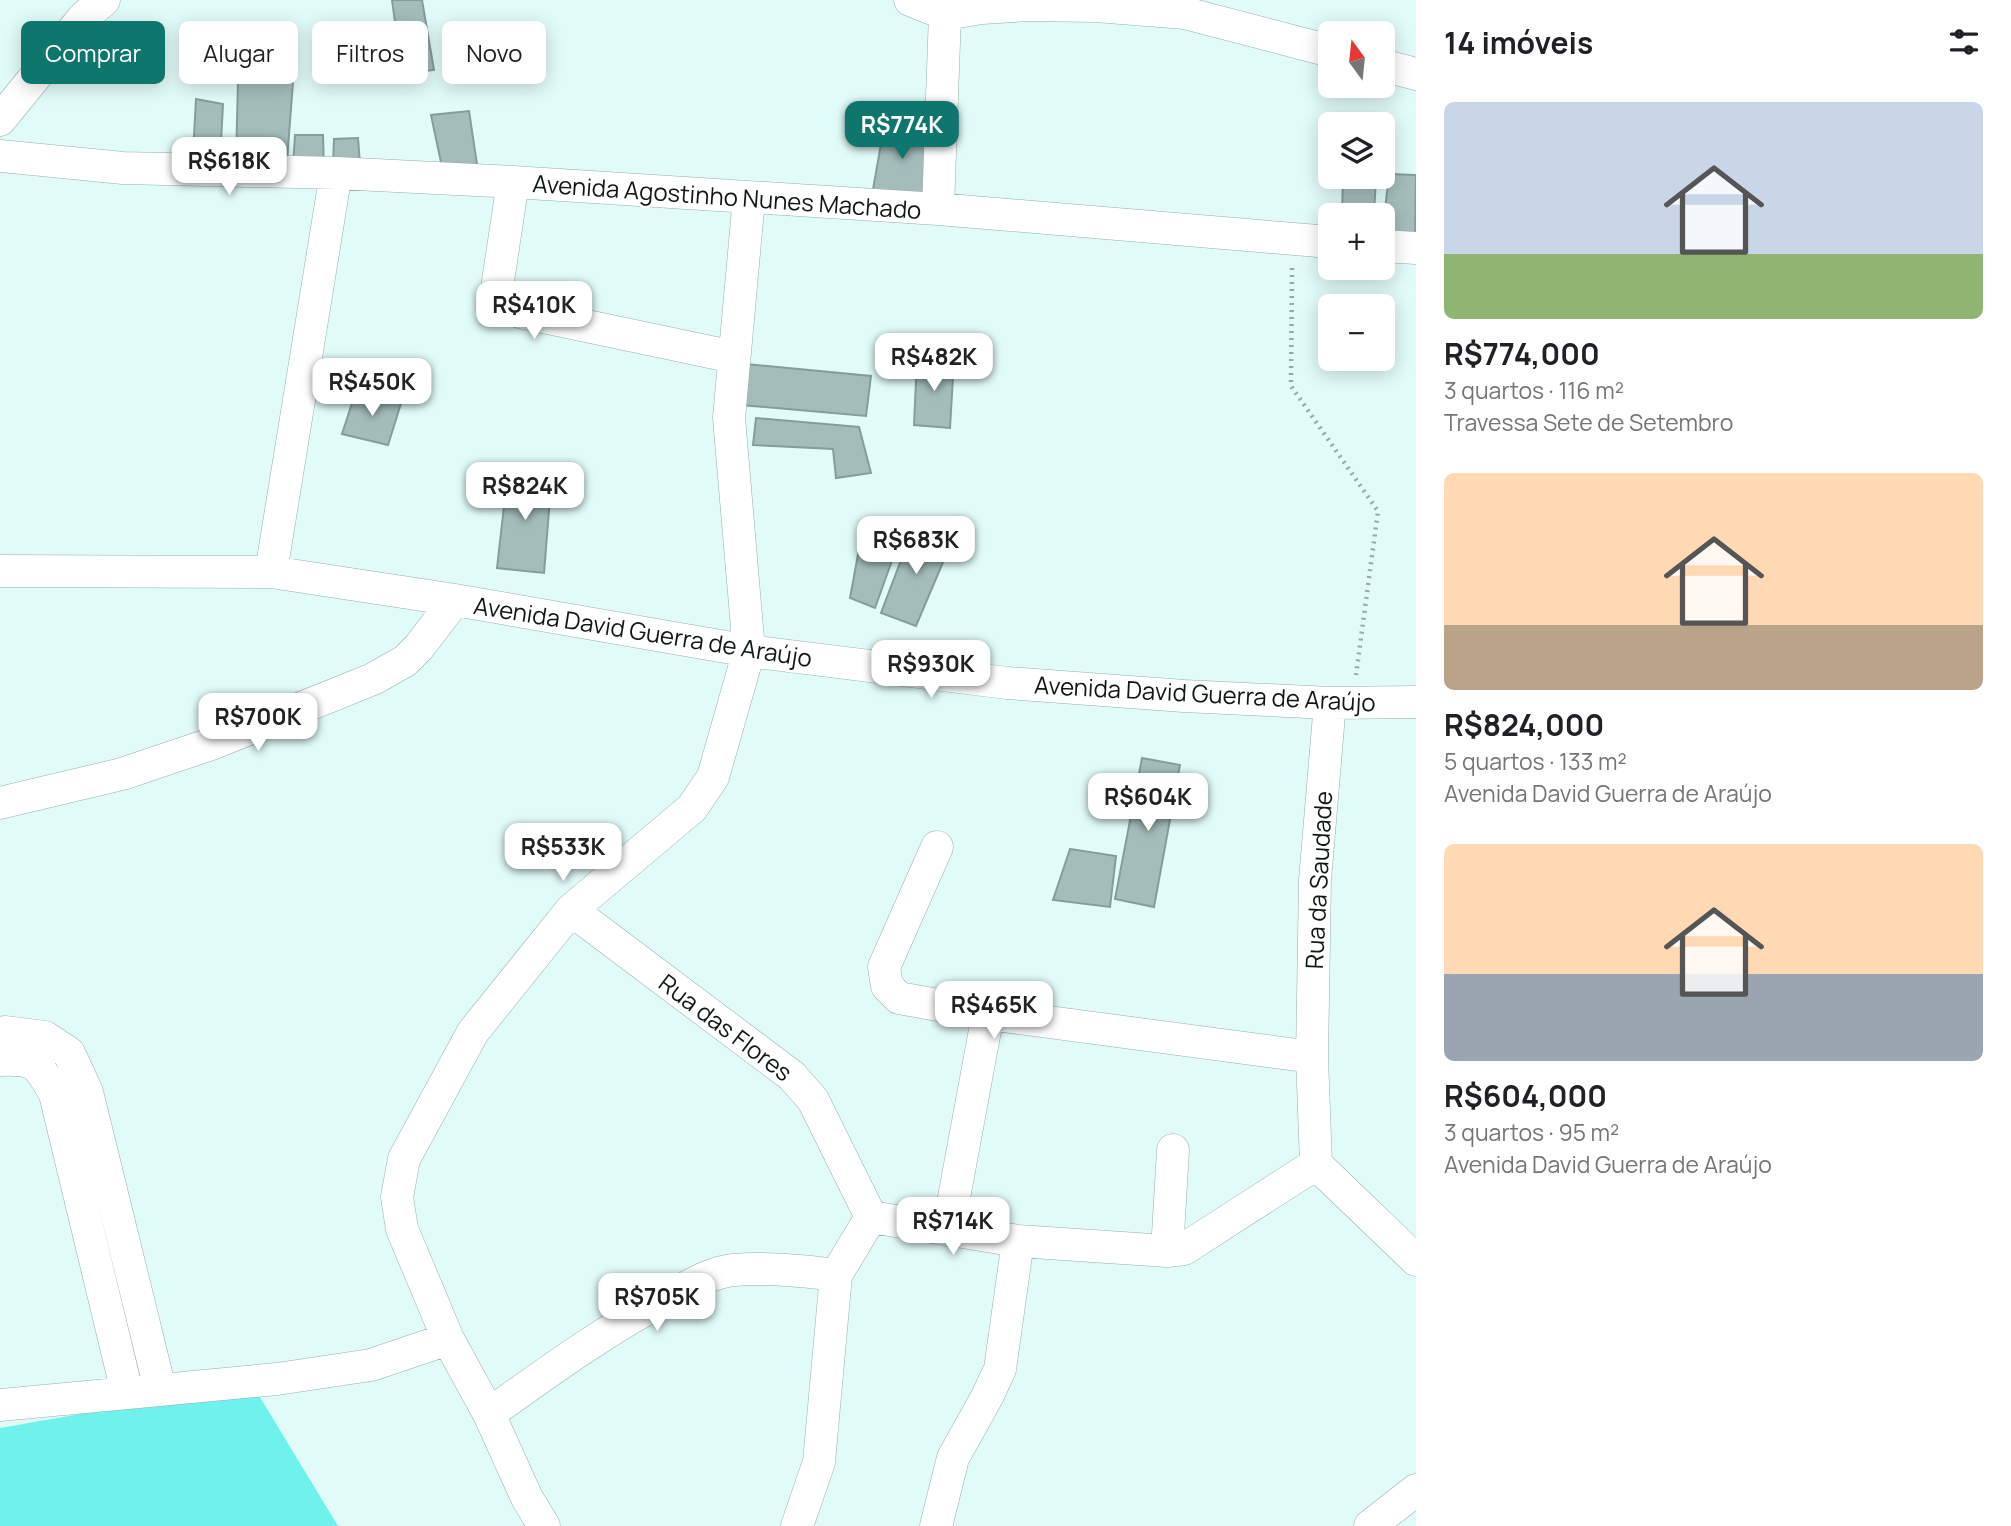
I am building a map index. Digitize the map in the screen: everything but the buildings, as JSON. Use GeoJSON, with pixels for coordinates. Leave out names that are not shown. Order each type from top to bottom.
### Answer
{"type":"FeatureCollection","features":[{"type":"Feature","properties":{"kind":"street"},"geometry":{"type":"LineString","coordinates":[[0,120],[83,18],[104,0]]}},
{"type":"Feature","properties":{"kind":"street"},"geometry":{"type":"LineString","coordinates":[[910,0],[945,14],[1028,5],[1096,6],[1185,13],[1318,48]]}},
{"type":"Feature","properties":{"kind":"street"},"geometry":{"type":"LineString","coordinates":[[938,209],[945,14]]}},
{"type":"Feature","properties":{"kind":"street"},"geometry":{"type":"LineString","coordinates":[[1395,68],[1416,74]]}},
{"type":"Feature","properties":{"kind":"street","name":"Avenida Agostinho Nunes Machado"},"geometry":{"type":"LineString","coordinates":[[0,156],[122,168],[336,173],[938,209],[1318,241]]}},
{"type":"Feature","properties":{"kind":"street"},"geometry":{"type":"LineString","coordinates":[[271,572],[336,173]]}},
{"type":"Feature","properties":{"kind":"street"},"geometry":{"type":"LineString","coordinates":[[513,182],[498,281],[501,295],[520,312],[734,357]]}},
{"type":"Feature","properties":{"kind":"street"},"geometry":{"type":"LineString","coordinates":[[544,1526],[527,1498],[489,1414],[448,1339],[402,1229],[397,1197],[404,1158],[473,1032],[571,911],[692,808],[713,777],[749,651],[729,418],[749,198]]}},
{"type":"Feature","properties":{"kind":"street"},"geometry":{"type":"LineString","coordinates":[[1395,247],[1416,248]]}},
{"type":"Feature","properties":{"kind":"street","name":"Avenida David Guerra de Araújo"},"geometry":{"type":"LineString","coordinates":[[0,572],[271,572],[455,600],[749,651],[1007,683],[1184,696],[1341,703],[1416,702]]}},
{"type":"Feature","properties":{"kind":"street"},"geometry":{"type":"LineString","coordinates":[[0,803],[122,774],[214,743],[373,679],[404,660],[419,647],[455,600]]}},
{"type":"Feature","properties":{"kind":"street","name":"Rua da Saudade"},"geometry":{"type":"LineString","coordinates":[[1312,1057],[1315,880],[1341,703]]}},
{"type":"Feature","properties":{"kind":"street"},"geometry":{"type":"LineString","coordinates":[[937,847],[884,967],[887,986],[899,998],[988,1014],[1312,1057],[1316,1164],[1416,1260]]}},
{"type":"Feature","properties":{"kind":"street","name":"Rua das Flores"},"geometry":{"type":"LineString","coordinates":[[571,911],[792,1076],[813,1100],[871,1217]]}},
{"type":"Feature","properties":{"kind":"street"},"geometry":{"type":"LineString","coordinates":[[948,1230],[988,1014]]}},
{"type":"Feature","properties":{"kind":"street"},"geometry":{"type":"LineString","coordinates":[[0,1033],[45,1037],[69,1053],[87,1091],[159,1389]]}},
{"type":"Feature","properties":{"kind":"street"},"geometry":{"type":"LineString","coordinates":[[0,1060],[23,1059],[40,1068],[55,1094],[127,1392]]}},
{"type":"Feature","properties":{"kind":"street"},"geometry":{"type":"LineString","coordinates":[[1167,1251],[1173,1150]]}},
{"type":"Feature","properties":{"kind":"street"},"geometry":{"type":"LineString","coordinates":[[797,1526],[819,1462],[836,1275],[871,1217],[1018,1241],[1167,1251],[1184,1249],[1316,1164]]}},
{"type":"Feature","properties":{"kind":"street"},"geometry":{"type":"LineString","coordinates":[[936,1526],[953,1458],[1000,1369],[1018,1241]]}},
{"type":"Feature","properties":{"kind":"street"},"geometry":{"type":"LineString","coordinates":[[489,1414],[572,1355],[649,1307],[707,1276],[733,1270],[797,1270],[836,1275]]}},
{"type":"Feature","properties":{"kind":"street"},"geometry":{"type":"LineString","coordinates":[[0,1405],[277,1378],[371,1365],[448,1339]]}},
{"type":"Feature","properties":{"kind":"street"},"geometry":{"type":"LineString","coordinates":[[1370,1526],[1416,1490]]}},
{"type":"Feature","properties":{"kind":"path"},"geometry":{"type":"LineString","coordinates":[[1293,239],[1291,386],[1378,511],[1341,703]]}},
{"type":"Feature","properties":{"kind":"shaded area"},"geometry":{"type":"Polygon","coordinates":[[[252,1384],[338,1526],[0,1526],[0,1428],[252,1384]]]}}]}
